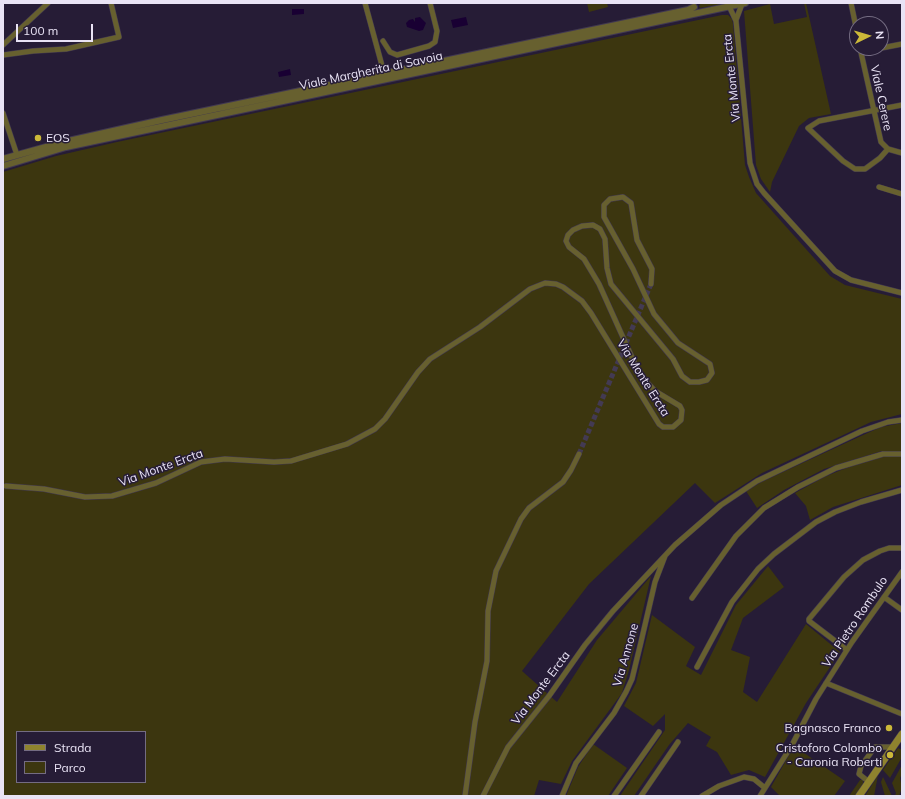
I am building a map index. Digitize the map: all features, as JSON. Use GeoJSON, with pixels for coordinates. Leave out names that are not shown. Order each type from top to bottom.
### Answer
{"type":"FeatureCollection","features":[{"type":"Feature","properties":{"kind":"main road"},"geometry":{"type":"LineString","coordinates":[[859,796],[902,734]]}},
{"type":"Feature","properties":{"kind":"street"},"geometry":{"type":"LineString","coordinates":[[3,45],[48,3]]}},
{"type":"Feature","properties":{"kind":"street"},"geometry":{"type":"LineString","coordinates":[[3,55],[66,49],[119,38],[110,3]]}},
{"type":"Feature","properties":{"kind":"street"},"geometry":{"type":"LineString","coordinates":[[365,3],[384,73]]}},
{"type":"Feature","properties":{"kind":"street"},"geometry":{"type":"LineString","coordinates":[[383,41],[390,52],[397,55],[429,46],[435,42],[437,31],[430,3]]}},
{"type":"Feature","properties":{"kind":"street"},"geometry":{"type":"LineString","coordinates":[[736,21],[743,3]]}},
{"type":"Feature","properties":{"kind":"street","name":"Viale Margherita di Savoia"},"geometry":{"type":"LineString","coordinates":[[3,166],[66,147],[743,3]]}},
{"type":"Feature","properties":{"kind":"street"},"geometry":{"type":"LineString","coordinates":[[851,3],[854,16]]}},
{"type":"Feature","properties":{"kind":"street"},"geometry":{"type":"LineString","coordinates":[[694,5],[696,12],[699,13]]}},
{"type":"Feature","properties":{"kind":"street","name":"Viale Margherita di Savoia"},"geometry":{"type":"LineString","coordinates":[[3,159],[72,140],[688,10],[694,5]]}},
{"type":"Feature","properties":{"kind":"street"},"geometry":{"type":"LineString","coordinates":[[729,6],[736,21]]}},
{"type":"Feature","properties":{"kind":"street","name":"Via Monte Ercta"},"geometry":{"type":"LineString","coordinates":[[736,21],[750,163],[758,184],[769,199],[835,271],[851,280],[902,292]]}},
{"type":"Feature","properties":{"kind":"street"},"geometry":{"type":"LineString","coordinates":[[889,46],[902,44]]}},
{"type":"Feature","properties":{"kind":"street","name":"Viale Cerere"},"geometry":{"type":"LineString","coordinates":[[862,56],[881,142],[888,149]]}},
{"type":"Feature","properties":{"kind":"street"},"geometry":{"type":"LineString","coordinates":[[902,105],[820,121],[808,128],[843,161],[855,169],[865,169],[880,158],[888,149],[902,153]]}},
{"type":"Feature","properties":{"kind":"street"},"geometry":{"type":"LineString","coordinates":[[3,113],[16,155]]}},
{"type":"Feature","properties":{"kind":"street"},"geometry":{"type":"LineString","coordinates":[[879,187],[902,194]]}},
{"type":"Feature","properties":{"kind":"street","name":"Via Monte Ercta"},"geometry":{"type":"LineString","coordinates":[[6,486],[44,489],[86,497],[112,496],[156,483],[201,462],[225,459],[274,462],[292,461],[347,444],[375,429],[385,419],[418,372],[430,360],[480,327],[530,289],[545,283],[556,284],[563,287],[582,301],[591,313],[659,424],[663,427],[673,427],[681,420],[682,410],[680,406],[655,391],[644,379],[635,364],[599,284],[584,259],[567,244],[568,235],[573,230],[582,226],[593,225],[600,229],[606,239],[607,268],[611,284],[673,359],[685,380],[695,383],[707,380],[712,373],[710,364],[678,343],[654,314],[633,269],[604,216],[604,205],[610,199],[623,197],[630,203],[637,240],[652,269],[651,284]]}},
{"type":"Feature","properties":{"kind":"street","name":"Via Monte Ercta"},"geometry":{"type":"LineString","coordinates":[[483,796],[508,747],[555,688],[596,632],[668,552],[721,505],[757,481],[862,431],[888,422],[902,420]]}},
{"type":"Feature","properties":{"kind":"street"},"geometry":{"type":"LineString","coordinates":[[465,796],[476,715],[487,661],[488,611],[496,571],[521,518],[529,508],[563,482],[579,454]]}},
{"type":"Feature","properties":{"kind":"street"},"geometry":{"type":"LineString","coordinates":[[692,598],[736,536],[764,508],[798,487],[836,468],[883,454],[902,454]]}},
{"type":"Feature","properties":{"kind":"street"},"geometry":{"type":"LineString","coordinates":[[697,667],[732,602],[758,569],[774,554],[816,522],[835,512],[860,502],[902,490]]}},
{"type":"Feature","properties":{"kind":"street"},"geometry":{"type":"LineString","coordinates":[[847,650],[809,621],[809,619],[844,577],[863,560],[888,548],[902,548]]}},
{"type":"Feature","properties":{"kind":"street","name":"Via Annone"},"geometry":{"type":"LineString","coordinates":[[562,796],[576,763],[614,713],[626,692],[639,650],[655,582],[668,552]]}},
{"type":"Feature","properties":{"kind":"street","name":"Via Pietro Rombulo"},"geometry":{"type":"LineString","coordinates":[[760,796],[789,750],[809,711],[826,683],[847,650],[902,572]]}},
{"type":"Feature","properties":{"kind":"street"},"geometry":{"type":"LineString","coordinates":[[884,597],[902,610]]}},
{"type":"Feature","properties":{"kind":"street"},"geometry":{"type":"LineString","coordinates":[[826,683],[902,714]]}},
{"type":"Feature","properties":{"kind":"street"},"geometry":{"type":"LineString","coordinates":[[614,796],[659,732]]}},
{"type":"Feature","properties":{"kind":"street"},"geometry":{"type":"LineString","coordinates":[[641,796],[678,742]]}},
{"type":"Feature","properties":{"kind":"street"},"geometry":{"type":"LineString","coordinates":[[869,782],[858,774],[861,766],[875,747],[893,747]]}},
{"type":"Feature","properties":{"kind":"street"},"geometry":{"type":"LineString","coordinates":[[702,796],[719,786],[744,777],[754,779],[765,788]]}},
{"type":"Feature","properties":{"kind":"green space"},"geometry":{"type":"Polygon","coordinates":[[[587,3],[607,3],[608,7],[589,12],[587,3]]]}},
{"type":"Feature","properties":{"kind":"green space"},"geometry":{"type":"Polygon","coordinates":[[[701,3],[727,3],[700,8],[699,6],[701,3]]]}},
{"type":"Feature","properties":{"kind":"green space"},"geometry":{"type":"Polygon","coordinates":[[[804,3],[806,3],[831,114],[809,118],[799,126],[772,182],[770,192],[761,179],[756,165],[744,11],[770,4],[774,24],[807,17],[804,3]]]}},
{"type":"Feature","properties":{"kind":"green space"},"geometry":{"type":"Polygon","coordinates":[[[722,15],[728,15],[732,19],[733,24],[745,165],[756,193],[830,276],[845,285],[902,299],[902,414],[871,422],[762,473],[715,503],[695,483],[589,584],[522,671],[557,702],[597,640],[651,576],[629,670],[622,693],[572,761],[561,784],[539,780],[534,796],[3,796],[3,172],[56,156],[722,15]]]}},
{"type":"Feature","properties":{"kind":"green space"},"geometry":{"type":"Polygon","coordinates":[[[902,423],[902,451],[882,451],[824,469],[784,490],[757,508],[746,491],[761,482],[881,427],[902,423]]]}},
{"type":"Feature","properties":{"kind":"green space"},"geometry":{"type":"Polygon","coordinates":[[[881,457],[902,457],[902,485],[833,507],[810,520],[806,506],[795,493],[824,477],[856,464],[881,457]]]}},
{"type":"Feature","properties":{"kind":"green space"},"geometry":{"type":"Polygon","coordinates":[[[768,566],[784,587],[743,618],[731,650],[750,657],[743,692],[757,702],[806,624],[840,652],[806,703],[765,777],[749,770],[731,775],[717,752],[706,746],[711,737],[688,723],[669,745],[634,796],[620,796],[665,730],[665,714],[653,726],[624,706],[636,683],[652,615],[695,647],[686,666],[701,675],[736,605],[768,566]]]}},
{"type":"Feature","properties":{"kind":"green space"},"geometry":{"type":"Polygon","coordinates":[[[593,744],[627,768],[608,796],[566,796],[578,767],[593,744]]]}},
{"type":"Feature","properties":{"kind":"green space"},"geometry":{"type":"Polygon","coordinates":[[[794,746],[845,781],[834,796],[780,796],[771,787],[794,746]]]}},
{"type":"Feature","properties":{"kind":"green space"},"geometry":{"type":"Polygon","coordinates":[[[898,748],[902,750],[902,757],[890,778],[883,770],[898,748]]]}},
{"type":"Feature","properties":{"kind":"green space"},"geometry":{"type":"Polygon","coordinates":[[[902,765],[902,774],[900,778],[902,788],[899,796],[895,796],[896,793],[892,783],[902,765]]]}},
{"type":"Feature","properties":{"kind":"green space"},"geometry":{"type":"Polygon","coordinates":[[[878,775],[874,796],[865,796],[878,775]]]}},
{"type":"Feature","properties":{"kind":"green space"},"geometry":{"type":"Polygon","coordinates":[[[883,777],[892,796],[885,796],[881,782],[883,777]]]}},
{"type":"Feature","properties":{"kind":"green space"},"geometry":{"type":"Polygon","coordinates":[[[860,780],[863,780],[863,784],[855,796],[849,796],[860,780]]]}},
{"type":"Feature","properties":{"kind":"shaded area"},"geometry":{"type":"Polygon","coordinates":[[[292,9],[304,9],[304,14],[292,15],[292,9]]]}},
{"type":"Feature","properties":{"kind":"shaded area"},"geometry":{"type":"Polygon","coordinates":[[[420,17],[426,23],[423,30],[419,31],[407,27],[406,23],[409,20],[413,19],[415,22],[415,18],[420,17]]]}},
{"type":"Feature","properties":{"kind":"shaded area"},"geometry":{"type":"Polygon","coordinates":[[[466,17],[468,25],[453,28],[451,20],[466,17]]]}},
{"type":"Feature","properties":{"kind":"shaded area"},"geometry":{"type":"Polygon","coordinates":[[[290,69],[291,75],[279,77],[278,72],[290,69]]]}},
{"type":"Feature","properties":{"kind":"tunnel"},"geometry":{"type":"LineString","coordinates":[[579,454],[651,284]]}},
{"type":"Feature","properties":{"kind":"place","name":"EOS"},"geometry":{"type":"Point","coordinates":[38,138]}},
{"type":"Feature","properties":{"kind":"place","name":"Bagnasco Franco"},"geometry":{"type":"Point","coordinates":[889,728]}},
{"type":"Feature","properties":{"kind":"place","name":"Cristoforo Colombo - Caronia Roberti"},"geometry":{"type":"Point","coordinates":[890,755]}}]}
